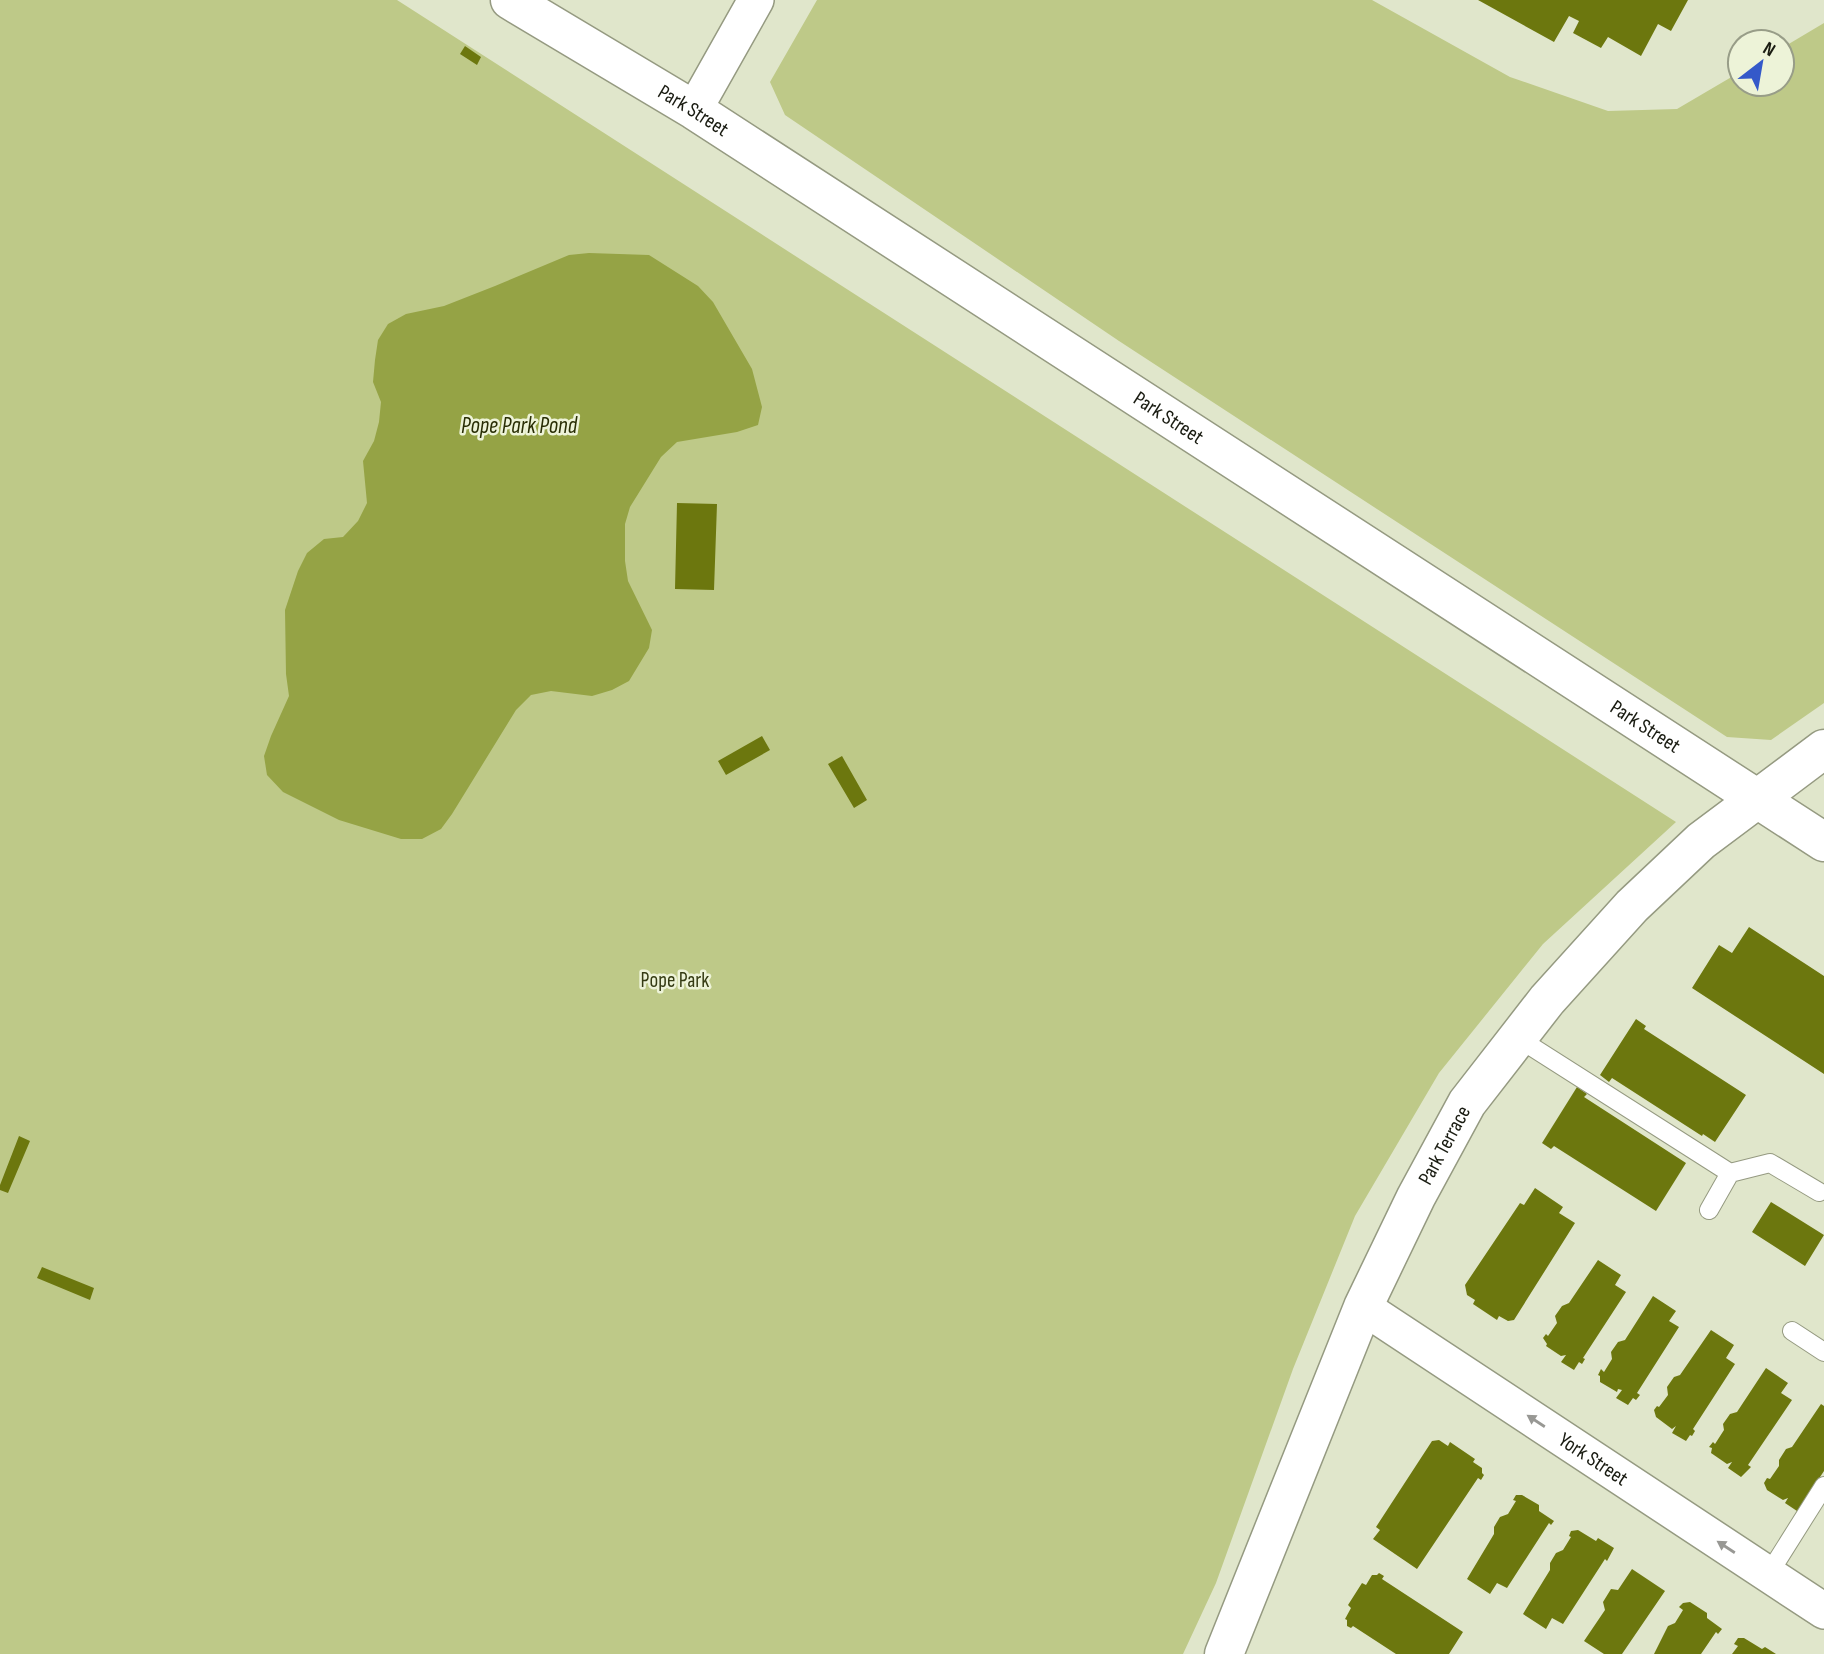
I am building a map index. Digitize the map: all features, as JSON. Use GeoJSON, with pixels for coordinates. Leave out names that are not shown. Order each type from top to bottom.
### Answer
{"type":"FeatureCollection","features":[{"type":"Feature","properties":{"kind":"main road","name":"Park Street"},"geometry":{"type":"LineString","coordinates":[[510,0],[694,110],[1824,842]]}},
{"type":"Feature","properties":{"kind":"main road","name":"Park Terrace"},"geometry":{"type":"LineString","coordinates":[[1224,1654],[1363,1307],[1416,1197],[1467,1103],[1546,1000],[1632,906],[1701,841],[1824,749]]}},
{"type":"Feature","properties":{"kind":"street"},"geometry":{"type":"LineString","coordinates":[[694,110],[756,0]]}},
{"type":"Feature","properties":{"kind":"street","name":"York Street"},"geometry":{"type":"LineString","coordinates":[[1363,1307],[1824,1611]]}},
{"type":"Feature","properties":{"kind":"lane"},"geometry":{"type":"LineString","coordinates":[[1518,1038],[1730,1173]]}},
{"type":"Feature","properties":{"kind":"lane"},"geometry":{"type":"LineString","coordinates":[[1709,1210],[1730,1173],[1770,1163],[1818,1192]]}},
{"type":"Feature","properties":{"kind":"lane"},"geometry":{"type":"LineString","coordinates":[[1792,1331],[1824,1352]]}},
{"type":"Feature","properties":{"kind":"lane"},"geometry":{"type":"LineString","coordinates":[[1768,1575],[1824,1486]]}},
{"type":"Feature","properties":{"kind":"green space","name":"Pope Park"},"geometry":{"type":"Polygon","coordinates":[[[0,0],[397,0],[1676,822],[1543,944],[1439,1073],[1355,1216],[1293,1369],[1216,1583],[1183,1654],[0,1654],[0,0]]]}},
{"type":"Feature","properties":{"kind":"green space"},"geometry":{"type":"Polygon","coordinates":[[[817,0],[1372,0],[1510,77],[1608,111],[1677,109],[1726,80],[1726,98],[1796,98],[1796,40],[1824,23],[1824,703],[1771,740],[1727,737],[1119,341],[785,115],[770,82],[817,0]]]}},
{"type":"Feature","properties":{"kind":"water","name":"Pope Park Pond"},"geometry":{"type":"Polygon","coordinates":[[[569,255],[649,255],[698,286],[713,302],[752,369],[762,407],[758,425],[737,432],[677,442],[661,457],[630,507],[625,524],[625,561],[628,581],[652,630],[649,648],[629,681],[612,690],[592,696],[551,691],[531,695],[516,710],[441,829],[422,839],[401,839],[339,820],[283,792],[267,775],[264,756],[289,696],[285,610],[307,553],[324,539],[343,537],[358,521],[367,503],[363,461],[374,441],[381,402],[373,382],[378,340],[388,324],[406,314],[444,306],[569,255]]]}},
{"type":"Feature","properties":{"kind":"building"},"geometry":{"type":"Polygon","coordinates":[[[1478,0],[1688,0],[1671,31],[1658,24],[1641,56],[1608,37],[1601,48],[1573,33],[1579,21],[1569,16],[1554,42],[1478,0]]]}},
{"type":"Feature","properties":{"kind":"building"},"geometry":{"type":"Polygon","coordinates":[[[465,46],[481,57],[477,65],[460,54],[465,46]]]}},
{"type":"Feature","properties":{"kind":"building"},"geometry":{"type":"Polygon","coordinates":[[[677,503],[717,504],[714,590],[675,589],[677,503]]]}},
{"type":"Feature","properties":{"kind":"building"},"geometry":{"type":"Polygon","coordinates":[[[762,736],[770,750],[726,775],[718,761],[762,736]]]}},
{"type":"Feature","properties":{"kind":"building"},"geometry":{"type":"Polygon","coordinates":[[[842,756],[867,800],[854,808],[828,764],[842,756]]]}},
{"type":"Feature","properties":{"kind":"building"},"geometry":{"type":"Polygon","coordinates":[[[1749,927],[1824,976],[1824,1074],[1692,988],[1719,945],[1732,953],[1749,927]]]}},
{"type":"Feature","properties":{"kind":"building"},"geometry":{"type":"Polygon","coordinates":[[[1636,1019],[1646,1026],[1644,1029],[1746,1095],[1715,1142],[1612,1078],[1609,1082],[1600,1075],[1636,1019]]]}},
{"type":"Feature","properties":{"kind":"building"},"geometry":{"type":"Polygon","coordinates":[[[1577,1087],[1587,1094],[1584,1097],[1686,1163],[1656,1211],[1554,1146],[1551,1149],[1542,1143],[1577,1087]]]}},
{"type":"Feature","properties":{"kind":"building"},"geometry":{"type":"Polygon","coordinates":[[[19,1136],[30,1141],[8,1193],[0,1190],[0,1185],[19,1136]]]}},
{"type":"Feature","properties":{"kind":"building"},"geometry":{"type":"Polygon","coordinates":[[[1535,1188],[1563,1207],[1559,1213],[1575,1223],[1514,1320],[1508,1321],[1499,1316],[1497,1320],[1473,1304],[1475,1300],[1467,1295],[1465,1285],[1520,1203],[1524,1205],[1535,1188]]]}},
{"type":"Feature","properties":{"kind":"building"},"geometry":{"type":"Polygon","coordinates":[[[1771,1202],[1824,1235],[1805,1266],[1752,1232],[1771,1202]]]}},
{"type":"Feature","properties":{"kind":"building"},"geometry":{"type":"Polygon","coordinates":[[[1598,1260],[1621,1275],[1615,1285],[1626,1292],[1583,1358],[1585,1359],[1582,1364],[1579,1362],[1574,1370],[1561,1362],[1566,1355],[1561,1356],[1546,1346],[1543,1338],[1546,1334],[1548,1336],[1557,1323],[1555,1316],[1562,1306],[1569,1303],[1598,1260]]]}},
{"type":"Feature","properties":{"kind":"building"},"geometry":{"type":"Polygon","coordinates":[[[42,1267],[94,1288],[90,1300],[37,1278],[42,1267]]]}},
{"type":"Feature","properties":{"kind":"building"},"geometry":{"type":"Polygon","coordinates":[[[1653,1296],[1676,1311],[1669,1321],[1679,1327],[1637,1393],[1640,1395],[1636,1400],[1633,1398],[1628,1405],[1616,1398],[1622,1390],[1618,1389],[1617,1392],[1600,1382],[1598,1375],[1601,1369],[1604,1372],[1612,1359],[1611,1352],[1618,1342],[1625,1340],[1653,1296]]]}},
{"type":"Feature","properties":{"kind":"building"},"geometry":{"type":"Polygon","coordinates":[[[1711,1330],[1734,1345],[1726,1358],[1735,1364],[1693,1429],[1695,1431],[1692,1436],[1686,1441],[1672,1433],[1676,1426],[1672,1429],[1656,1417],[1654,1410],[1668,1395],[1667,1387],[1674,1377],[1680,1375],[1711,1330]]]}},
{"type":"Feature","properties":{"kind":"building"},"geometry":{"type":"Polygon","coordinates":[[[1766,1368],[1788,1383],[1781,1393],[1792,1400],[1748,1465],[1751,1467],[1741,1477],[1728,1468],[1732,1462],[1727,1464],[1711,1453],[1712,1448],[1709,1447],[1713,1442],[1715,1444],[1724,1430],[1723,1424],[1730,1414],[1737,1412],[1766,1368]]]}},
{"type":"Feature","properties":{"kind":"building"},"geometry":{"type":"Polygon","coordinates":[[[1821,1404],[1824,1406],[1824,1471],[1804,1501],[1804,1508],[1801,1506],[1797,1511],[1785,1503],[1788,1498],[1783,1500],[1767,1490],[1764,1483],[1767,1478],[1770,1479],[1786,1449],[1792,1447],[1821,1404]]]}},
{"type":"Feature","properties":{"kind":"building"},"geometry":{"type":"Polygon","coordinates":[[[1439,1440],[1448,1446],[1450,1442],[1475,1459],[1473,1462],[1482,1468],[1484,1475],[1481,1480],[1478,1478],[1417,1569],[1373,1539],[1380,1530],[1376,1527],[1432,1441],[1439,1440]]]}},
{"type":"Feature","properties":{"kind":"building"},"geometry":{"type":"Polygon","coordinates":[[[1516,1495],[1522,1495],[1539,1505],[1539,1511],[1554,1521],[1551,1525],[1549,1523],[1507,1588],[1497,1583],[1490,1594],[1467,1579],[1494,1534],[1494,1527],[1500,1517],[1508,1514],[1516,1501],[1513,1500],[1516,1495]]]}},
{"type":"Feature","properties":{"kind":"building"},"geometry":{"type":"Polygon","coordinates":[[[1578,1530],[1614,1548],[1563,1624],[1552,1618],[1546,1629],[1523,1614],[1550,1570],[1550,1563],[1556,1553],[1563,1550],[1571,1537],[1571,1531],[1578,1530]]]}},
{"type":"Feature","properties":{"kind":"building"},"geometry":{"type":"Polygon","coordinates":[[[1632,1569],[1665,1591],[1622,1654],[1604,1654],[1584,1641],[1605,1610],[1603,1602],[1611,1589],[1618,1590],[1632,1569]]]}},
{"type":"Feature","properties":{"kind":"building"},"geometry":{"type":"Polygon","coordinates":[[[1379,1573],[1384,1576],[1382,1579],[1463,1632],[1449,1654],[1396,1654],[1353,1626],[1347,1626],[1345,1619],[1351,1608],[1348,1605],[1362,1583],[1366,1585],[1372,1575],[1379,1573]]]}},
{"type":"Feature","properties":{"kind":"building"},"geometry":{"type":"Polygon","coordinates":[[[1690,1602],[1707,1613],[1707,1618],[1722,1629],[1718,1634],[1716,1632],[1701,1654],[1654,1654],[1668,1626],[1675,1623],[1683,1610],[1679,1607],[1690,1602]]]}},
{"type":"Feature","properties":{"kind":"building"},"geometry":{"type":"Polygon","coordinates":[[[1738,1638],[1744,1638],[1776,1654],[1732,1654],[1738,1646],[1734,1644],[1738,1638]]]}}]}
